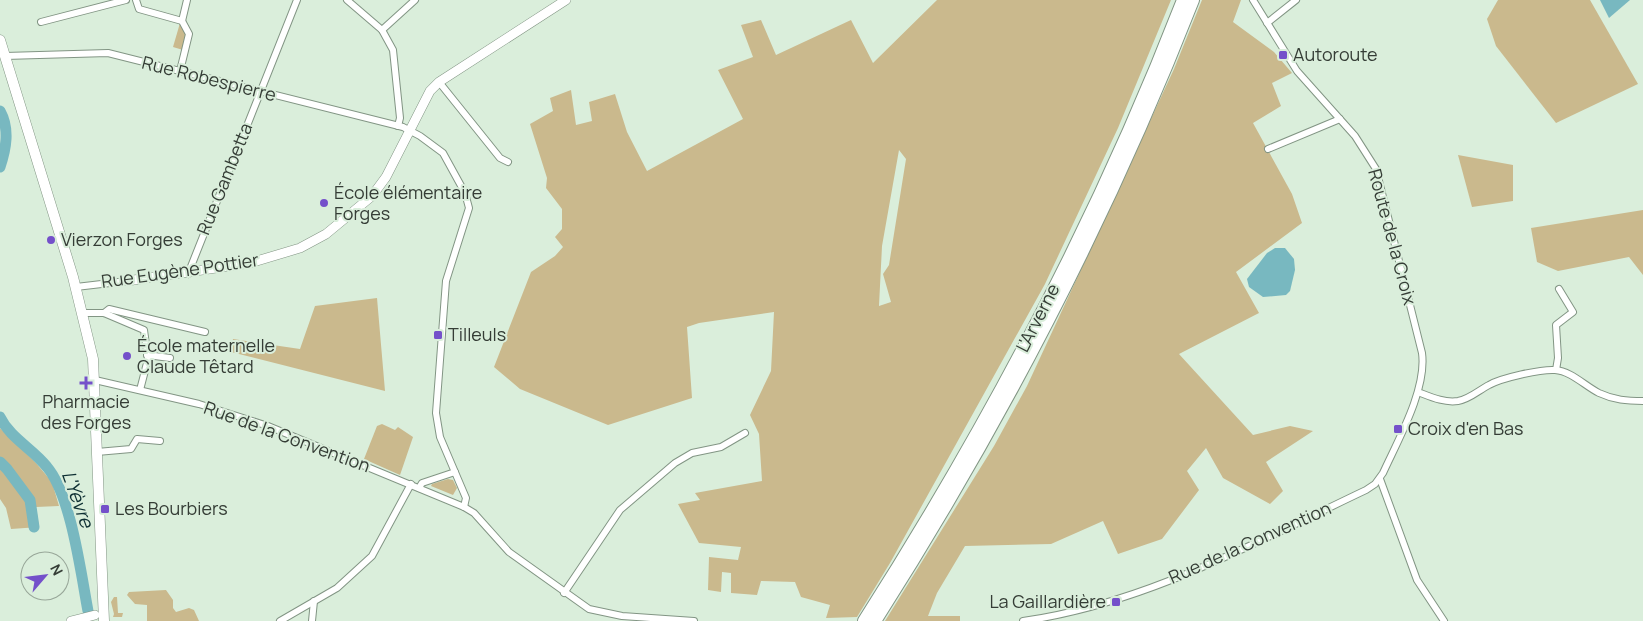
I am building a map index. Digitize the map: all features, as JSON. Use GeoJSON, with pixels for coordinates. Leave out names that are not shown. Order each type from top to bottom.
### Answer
{"type":"FeatureCollection","features":[{"type":"Feature","properties":{"kind":"highway","name":"L'Arverne"},"geometry":{"type":"LineString","coordinates":[[864,621],[965,454],[1038,319],[1116,158],[1183,0]]}},
{"type":"Feature","properties":{"kind":"highway","name":"L'Arverne"},"geometry":{"type":"LineString","coordinates":[[875,621],[969,466],[1045,325],[1133,144],[1193,0]]}},
{"type":"Feature","properties":{"kind":"main road"},"geometry":{"type":"LineString","coordinates":[[0,40],[76,287],[95,380],[102,579],[98,617]]}},
{"type":"Feature","properties":{"kind":"street"},"geometry":{"type":"LineString","coordinates":[[41,22],[126,0]]}},
{"type":"Feature","properties":{"kind":"street"},"geometry":{"type":"LineString","coordinates":[[136,0],[138,9],[182,21]]}},
{"type":"Feature","properties":{"kind":"street"},"geometry":{"type":"LineString","coordinates":[[180,70],[189,34],[182,21],[187,0]]}},
{"type":"Feature","properties":{"kind":"street","name":"Rue Gambetta"},"geometry":{"type":"LineString","coordinates":[[188,274],[296,0]]}},
{"type":"Feature","properties":{"kind":"street"},"geometry":{"type":"LineString","coordinates":[[347,0],[382,30],[393,50],[400,118],[398,126]]}},
{"type":"Feature","properties":{"kind":"street"},"geometry":{"type":"LineString","coordinates":[[382,30],[415,0]]}},
{"type":"Feature","properties":{"kind":"street","name":"Rue Eugène Pottier"},"geometry":{"type":"LineString","coordinates":[[76,287],[188,274],[276,256],[300,248],[326,234],[372,196],[386,177],[430,91],[439,82],[566,0]]}},
{"type":"Feature","properties":{"kind":"street","name":"Route de la Croix"},"geometry":{"type":"LineString","coordinates":[[1253,0],[1297,71],[1340,118],[1367,152],[1376,169],[1422,354],[1423,374],[1418,392]]}},
{"type":"Feature","properties":{"kind":"street"},"geometry":{"type":"LineString","coordinates":[[1267,23],[1296,0]]}},
{"type":"Feature","properties":{"kind":"street","name":"Rue Robespierre"},"geometry":{"type":"LineString","coordinates":[[5,56],[108,53],[398,126],[409,130],[443,154],[465,193],[469,208],[446,281],[436,413],[440,437],[466,498],[464,507]]}},
{"type":"Feature","properties":{"kind":"street"},"geometry":{"type":"LineString","coordinates":[[439,82],[500,158],[508,162]]}},
{"type":"Feature","properties":{"kind":"street"},"geometry":{"type":"LineString","coordinates":[[1268,150],[1340,118]]}},
{"type":"Feature","properties":{"kind":"street"},"geometry":{"type":"LineString","coordinates":[[1556,370],[1558,358],[1556,325],[1572,312],[1559,289]]}},
{"type":"Feature","properties":{"kind":"street"},"geometry":{"type":"LineString","coordinates":[[104,313],[110,309],[205,332]]}},
{"type":"Feature","properties":{"kind":"street"},"geometry":{"type":"LineString","coordinates":[[82,313],[104,313],[144,330],[147,355],[140,390]]}},
{"type":"Feature","properties":{"kind":"street"},"geometry":{"type":"LineString","coordinates":[[147,355],[170,358]]}},
{"type":"Feature","properties":{"kind":"street"},"geometry":{"type":"LineString","coordinates":[[1444,621],[1414,573],[1380,479],[1418,392],[1440,400],[1459,401],[1470,397],[1490,384],[1510,377],[1556,370],[1620,401],[1643,401]]}},
{"type":"Feature","properties":{"kind":"street","name":"Rue de la Convention"},"geometry":{"type":"LineString","coordinates":[[95,380],[199,404],[268,426],[464,507],[474,513],[509,552],[564,593],[589,609],[608,618],[694,621]]}},
{"type":"Feature","properties":{"kind":"street"},"geometry":{"type":"LineString","coordinates":[[564,593],[620,510],[675,463],[692,453],[721,447],[745,434]]}},
{"type":"Feature","properties":{"kind":"street"},"geometry":{"type":"LineString","coordinates":[[97,452],[131,449],[137,439],[160,441]]}},
{"type":"Feature","properties":{"kind":"street"},"geometry":{"type":"LineString","coordinates":[[419,488],[422,483],[454,472]]}},
{"type":"Feature","properties":{"kind":"street","name":"Rue de la Convention"},"geometry":{"type":"LineString","coordinates":[[1023,621],[1055,617],[1173,580],[1366,490],[1380,479]]}},
{"type":"Feature","properties":{"kind":"street"},"geometry":{"type":"LineString","coordinates":[[280,621],[337,588],[372,556],[411,484]]}},
{"type":"Feature","properties":{"kind":"street"},"geometry":{"type":"LineString","coordinates":[[312,621],[314,602]]}},
{"type":"Feature","properties":{"kind":"street"},"geometry":{"type":"LineString","coordinates":[[71,621],[98,617]]}},
{"type":"Feature","properties":{"kind":"shaded area"},"geometry":{"type":"Polygon","coordinates":[[[937,0],[1171,0],[1118,128],[1045,284],[890,563],[857,617],[826,618],[830,605],[801,597],[795,582],[761,581],[757,595],[731,593],[731,573],[722,572],[721,592],[708,590],[709,557],[738,560],[741,547],[699,543],[678,504],[700,500],[695,493],[762,481],[759,434],[750,415],[771,371],[774,312],[699,323],[687,327],[692,398],[608,425],[520,389],[494,367],[531,272],[555,256],[563,247],[555,237],[562,229],[562,209],[546,188],[547,178],[530,124],[553,111],[550,98],[571,90],[576,125],[592,121],[589,102],[615,94],[627,132],[647,171],[743,119],[718,70],[753,57],[741,25],[761,20],[776,55],[851,20],[873,63],[937,0]],[[899,150],[882,246],[879,306],[891,302],[883,274],[889,265],[906,159],[899,150]]]}},
{"type":"Feature","properties":{"kind":"shaded area"},"geometry":{"type":"Polygon","coordinates":[[[1202,0],[1241,0],[1233,22],[1274,52],[1292,73],[1272,83],[1281,106],[1253,123],[1292,194],[1302,223],[1236,272],[1259,313],[1179,354],[1253,435],[1290,426],[1313,431],[1266,462],[1283,491],[1270,504],[1223,478],[1206,448],[1187,471],[1199,490],[1162,539],[1118,554],[1103,521],[1051,544],[965,546],[937,593],[928,616],[960,616],[960,621],[885,621],[994,446],[1027,386],[1174,69],[1202,0]]]}},
{"type":"Feature","properties":{"kind":"shaded area"},"geometry":{"type":"Polygon","coordinates":[[[1498,0],[1590,0],[1638,84],[1556,123],[1496,46],[1487,19],[1498,0]]]}},
{"type":"Feature","properties":{"kind":"shaded area"},"geometry":{"type":"Polygon","coordinates":[[[180,23],[187,33],[183,50],[173,47],[180,23]]]}},
{"type":"Feature","properties":{"kind":"shaded area"},"geometry":{"type":"Polygon","coordinates":[[[1458,155],[1513,165],[1513,201],[1472,207],[1458,155]]]}},
{"type":"Feature","properties":{"kind":"shaded area"},"geometry":{"type":"Polygon","coordinates":[[[1643,210],[1643,275],[1629,257],[1558,271],[1537,262],[1531,228],[1643,210]]]}},
{"type":"Feature","properties":{"kind":"shaded area"},"geometry":{"type":"Polygon","coordinates":[[[377,298],[385,391],[231,352],[233,339],[300,349],[315,306],[377,298]]]}},
{"type":"Feature","properties":{"kind":"shaded area"},"geometry":{"type":"Polygon","coordinates":[[[382,424],[395,430],[398,427],[413,437],[400,475],[364,459],[377,426],[382,424]]]}},
{"type":"Feature","properties":{"kind":"shaded area"},"geometry":{"type":"Polygon","coordinates":[[[0,428],[36,463],[52,482],[59,506],[36,507],[39,527],[11,529],[6,508],[0,499],[0,428]]]}},
{"type":"Feature","properties":{"kind":"shaded area"},"geometry":{"type":"Polygon","coordinates":[[[448,479],[453,480],[457,488],[453,495],[431,486],[432,484],[448,479]]]}},
{"type":"Feature","properties":{"kind":"shaded area"},"geometry":{"type":"Polygon","coordinates":[[[166,590],[173,600],[173,608],[176,612],[189,608],[194,610],[199,621],[147,621],[147,605],[135,604],[127,595],[129,592],[166,590]]]}},
{"type":"Feature","properties":{"kind":"shaded area"},"geometry":{"type":"Polygon","coordinates":[[[114,597],[117,597],[118,613],[123,613],[122,617],[113,617],[111,602],[114,597]]]}},
{"type":"Feature","properties":{"kind":"water"},"geometry":{"type":"Polygon","coordinates":[[[1600,0],[1630,0],[1609,18],[1600,0]]]}},
{"type":"Feature","properties":{"kind":"water"},"geometry":{"type":"Polygon","coordinates":[[[1275,248],[1285,248],[1294,259],[1295,270],[1290,291],[1286,295],[1263,297],[1249,287],[1247,279],[1267,253],[1275,248]]]}},
{"type":"Feature","properties":{"kind":"waterway","name":"L'Yèvre"},"geometry":{"type":"LineString","coordinates":[[0,111],[6,132],[4,153],[0,167]]}},
{"type":"Feature","properties":{"kind":"waterway","name":"L'Yèvre"},"geometry":{"type":"LineString","coordinates":[[0,417],[10,431],[47,467],[63,496],[74,536],[88,611]]}},
{"type":"Feature","properties":{"kind":"waterway","name":"L'Yèvre"},"geometry":{"type":"LineString","coordinates":[[0,462],[30,500],[34,527]]}},
{"type":"Feature","properties":{"kind":"place","name":"Autoroute"},"geometry":{"type":"Point","coordinates":[1283,55]}},
{"type":"Feature","properties":{"kind":"place","name":"École élémentaire Forges"},"geometry":{"type":"Point","coordinates":[324,203]}},
{"type":"Feature","properties":{"kind":"place","name":"Vierzon Forges"},"geometry":{"type":"Point","coordinates":[51,240]}},
{"type":"Feature","properties":{"kind":"place","name":"Tilleuls"},"geometry":{"type":"Point","coordinates":[438,335]}},
{"type":"Feature","properties":{"kind":"place","name":"École maternelle Claude Têtard"},"geometry":{"type":"Point","coordinates":[127,356]}},
{"type":"Feature","properties":{"kind":"place","name":"Pharmacie des Forges"},"geometry":{"type":"Point","coordinates":[86,383]}},
{"type":"Feature","properties":{"kind":"place","name":"Croix d'en Bas"},"geometry":{"type":"Point","coordinates":[1398,429]}},
{"type":"Feature","properties":{"kind":"place","name":"Les Bourbiers"},"geometry":{"type":"Point","coordinates":[105,509]}},
{"type":"Feature","properties":{"kind":"place","name":"La Gaillardière"},"geometry":{"type":"Point","coordinates":[1116,602]}}]}
